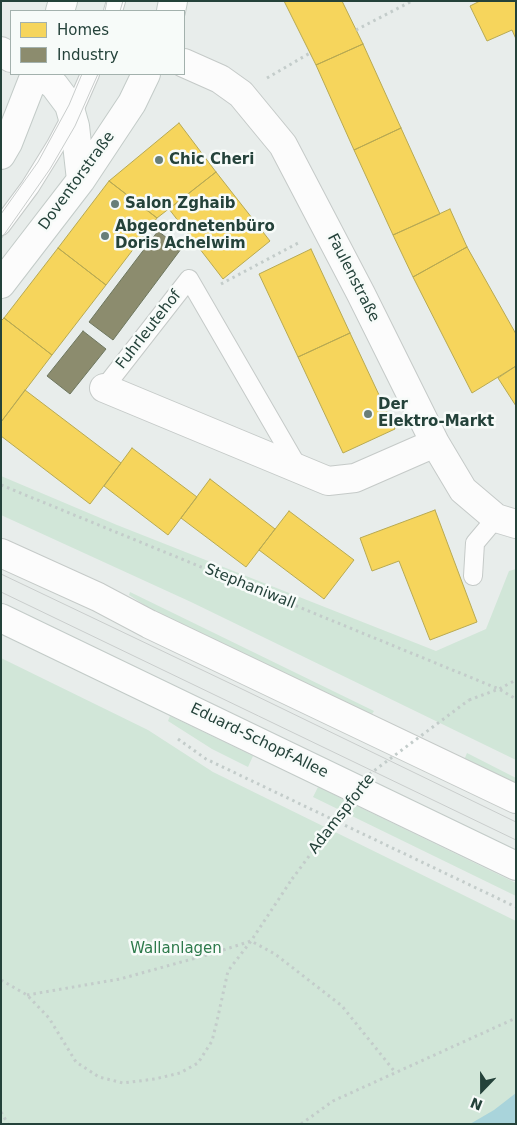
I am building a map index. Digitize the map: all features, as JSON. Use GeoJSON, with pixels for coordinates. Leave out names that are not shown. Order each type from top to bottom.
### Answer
{"type":"FeatureCollection","features":[{"type":"Feature","properties":{"kind":"street","name":"Faulenstraße"},"geometry":{"type":"LineString","coordinates":[[185,63],[220,79],[241,94],[283,145],[436,443],[463,490],[506,521]]}},
{"type":"Feature","properties":{"kind":"street"},"geometry":{"type":"LineString","coordinates":[[1,154],[8,143],[36,75]]}},
{"type":"Feature","properties":{"kind":"street"},"geometry":{"type":"LineString","coordinates":[[38,75],[54,85],[68,105],[76,126],[81,180]]}},
{"type":"Feature","properties":{"kind":"street","name":"Doventorstraße"},"geometry":{"type":"LineString","coordinates":[[1,284],[81,180],[132,103],[146,75]]}},
{"type":"Feature","properties":{"kind":"street","name":"Fuhrleutehof"},"geometry":{"type":"LineString","coordinates":[[104,388],[328,481],[355,478],[436,443]]}},
{"type":"Feature","properties":{"kind":"street"},"geometry":{"type":"LineString","coordinates":[[1,553],[98,597],[149,624],[516,799]]}},
{"type":"Feature","properties":{"kind":"street","name":"Eduard-Schopf-Allee"},"geometry":{"type":"LineString","coordinates":[[1,618],[516,866]]}},
{"type":"Feature","properties":{"kind":"lane"},"geometry":{"type":"LineString","coordinates":[[1,226],[30,187],[56,145],[90,75]]}},
{"type":"Feature","properties":{"kind":"lane","name":"Fuhrleutehof"},"geometry":{"type":"LineString","coordinates":[[104,388],[189,279],[299,469]]}},
{"type":"Feature","properties":{"kind":"lane"},"geometry":{"type":"LineString","coordinates":[[473,576],[475,543],[506,521]]}},
{"type":"Feature","properties":{"kind":"path"},"geometry":{"type":"LineString","coordinates":[[356,30],[412,1]]}},
{"type":"Feature","properties":{"kind":"path"},"geometry":{"type":"LineString","coordinates":[[241,94],[280,69],[310,53]]}},
{"type":"Feature","properties":{"kind":"path"},"geometry":{"type":"LineString","coordinates":[[199,296],[327,228]]}},
{"type":"Feature","properties":{"kind":"path","name":"Stephaniwall"},"geometry":{"type":"LineString","coordinates":[[1,485],[499,689],[516,699]]}},
{"type":"Feature","properties":{"kind":"path"},"geometry":{"type":"LineString","coordinates":[[499,689],[516,680]]}},
{"type":"Feature","properties":{"kind":"path","name":"Adamspforte"},"geometry":{"type":"LineString","coordinates":[[1,980],[27,995],[49,1018],[76,1062],[99,1077],[123,1083],[180,1074],[198,1063],[212,1041],[228,971],[292,879],[371,773],[469,700],[499,689]]}},
{"type":"Feature","properties":{"kind":"path"},"geometry":{"type":"LineString","coordinates":[[177,739],[206,759],[516,907]]}},
{"type":"Feature","properties":{"kind":"path"},"geometry":{"type":"LineString","coordinates":[[27,995],[120,979],[250,941],[275,954],[342,1006],[395,1072]]}},
{"type":"Feature","properties":{"kind":"path"},"geometry":{"type":"LineString","coordinates":[[301,1124],[333,1101],[516,1018]]}},
{"type":"Feature","properties":{"kind":"path"},"geometry":{"type":"LineString","coordinates":[[1,1112],[8,1124]]}},
{"type":"Feature","properties":{"kind":"green space"},"geometry":{"type":"Polygon","coordinates":[[[1,476],[117,525],[436,651],[486,629],[509,571],[516,569],[516,760],[191,602],[1,515],[1,476]]]}},
{"type":"Feature","properties":{"kind":"green space"},"geometry":{"type":"Polygon","coordinates":[[[130,592],[374,711],[369,719],[192,636],[129,595],[130,592]]]}},
{"type":"Feature","properties":{"kind":"green space","name":"Wallanlagen"},"geometry":{"type":"Polygon","coordinates":[[[1,658],[148,730],[213,772],[516,921],[516,1124],[1,1124],[1,658]]]}},
{"type":"Feature","properties":{"kind":"green space"},"geometry":{"type":"Polygon","coordinates":[[[170,716],[253,756],[248,767],[212,749],[168,721],[170,716]]]}},
{"type":"Feature","properties":{"kind":"green space"},"geometry":{"type":"Polygon","coordinates":[[[467,753],[516,778],[516,790],[462,765],[467,753]]]}},
{"type":"Feature","properties":{"kind":"green space"},"geometry":{"type":"Polygon","coordinates":[[[318,787],[516,883],[516,896],[313,797],[318,787]]]}},
{"type":"Feature","properties":{"kind":"water"},"geometry":{"type":"Polygon","coordinates":[[[516,1093],[516,1124],[470,1124],[494,1110],[516,1093]]]}},
{"type":"Feature","properties":{"kind":"building: Homes"},"geometry":{"type":"Polygon","coordinates":[[[284,1],[342,1],[363,44],[316,65],[284,1]]]}},
{"type":"Feature","properties":{"kind":"building: Homes"},"geometry":{"type":"Polygon","coordinates":[[[480,1],[516,1],[516,39],[512,30],[487,41],[470,6],[480,1]]]}},
{"type":"Feature","properties":{"kind":"building: Homes"},"geometry":{"type":"Polygon","coordinates":[[[363,44],[401,128],[354,150],[316,65],[363,44]]]}},
{"type":"Feature","properties":{"kind":"building: Homes"},"geometry":{"type":"Polygon","coordinates":[[[179,123],[216,172],[157,218],[109,181],[179,123]]]}},
{"type":"Feature","properties":{"kind":"building: Homes"},"geometry":{"type":"Polygon","coordinates":[[[401,128],[440,214],[393,235],[354,150],[401,128]]]}},
{"type":"Feature","properties":{"kind":"building: Homes"},"geometry":{"type":"Polygon","coordinates":[[[216,172],[270,241],[223,279],[169,209],[216,172]]]}},
{"type":"Feature","properties":{"kind":"building: Homes"},"geometry":{"type":"Polygon","coordinates":[[[109,181],[157,218],[106,285],[58,248],[109,181]]]}},
{"type":"Feature","properties":{"kind":"building: Homes"},"geometry":{"type":"Polygon","coordinates":[[[450,209],[467,247],[413,277],[393,235],[450,209]]]}},
{"type":"Feature","properties":{"kind":"building: Homes"},"geometry":{"type":"Polygon","coordinates":[[[467,247],[516,334],[516,366],[472,393],[413,277],[467,247]]]}},
{"type":"Feature","properties":{"kind":"building: Homes"},"geometry":{"type":"Polygon","coordinates":[[[58,248],[106,285],[52,355],[4,318],[58,248]]]}},
{"type":"Feature","properties":{"kind":"building: Homes"},"geometry":{"type":"Polygon","coordinates":[[[311,249],[350,333],[298,357],[259,274],[311,249]]]}},
{"type":"Feature","properties":{"kind":"building: Homes"},"geometry":{"type":"Polygon","coordinates":[[[4,318],[52,355],[1,422],[1,321],[4,318]]]}},
{"type":"Feature","properties":{"kind":"building: Homes"},"geometry":{"type":"Polygon","coordinates":[[[350,333],[395,429],[343,453],[298,357],[350,333]]]}},
{"type":"Feature","properties":{"kind":"building: Homes"},"geometry":{"type":"Polygon","coordinates":[[[516,366],[516,406],[498,378],[516,366]]]}},
{"type":"Feature","properties":{"kind":"building: Homes"},"geometry":{"type":"Polygon","coordinates":[[[25,390],[121,463],[90,504],[1,436],[1,422],[25,390]]]}},
{"type":"Feature","properties":{"kind":"building: Homes"},"geometry":{"type":"Polygon","coordinates":[[[132,448],[197,497],[168,535],[104,486],[132,448]]]}},
{"type":"Feature","properties":{"kind":"building: Homes"},"geometry":{"type":"Polygon","coordinates":[[[210,479],[275,529],[246,567],[181,518],[210,479]]]}},
{"type":"Feature","properties":{"kind":"building: Homes"},"geometry":{"type":"Polygon","coordinates":[[[435,510],[477,622],[430,640],[399,561],[372,571],[360,538],[435,510]]]}},
{"type":"Feature","properties":{"kind":"building: Homes"},"geometry":{"type":"Polygon","coordinates":[[[289,511],[354,560],[324,599],[259,550],[289,511]]]}},
{"type":"Feature","properties":{"kind":"building: Industry"},"geometry":{"type":"Polygon","coordinates":[[[158,231],[181,249],[113,340],[89,322],[158,231]]]}},
{"type":"Feature","properties":{"kind":"building: Industry"},"geometry":{"type":"Polygon","coordinates":[[[83,331],[106,349],[70,394],[47,376],[83,331]]]}},
{"type":"Feature","properties":{"kind":"tram line"},"geometry":{"type":"LineString","coordinates":[[105,10],[107,1]]}},
{"type":"Feature","properties":{"kind":"tram line"},"geometry":{"type":"LineString","coordinates":[[120,10],[123,1]]}},
{"type":"Feature","properties":{"kind":"tram line"},"geometry":{"type":"LineString","coordinates":[[1,214],[38,162],[69,105],[82,75]]}},
{"type":"Feature","properties":{"kind":"tram line"},"geometry":{"type":"LineString","coordinates":[[1,239],[50,169],[75,126],[98,75]]}},
{"type":"Feature","properties":{"kind":"tram line"},"geometry":{"type":"LineString","coordinates":[[1,574],[516,822]]}},
{"type":"Feature","properties":{"kind":"tram line"},"geometry":{"type":"LineString","coordinates":[[1,592],[516,840]]}},
{"type":"Feature","properties":{"kind":"place","name":"Chic Cheri"},"geometry":{"type":"Point","coordinates":[159,160]}},
{"type":"Feature","properties":{"kind":"place","name":"Salon Zghaib"},"geometry":{"type":"Point","coordinates":[115,204]}},
{"type":"Feature","properties":{"kind":"place","name":"Abgeordnetenbüro Doris Achelwim"},"geometry":{"type":"Point","coordinates":[105,236]}},
{"type":"Feature","properties":{"kind":"place","name":"Der Elektro-Markt"},"geometry":{"type":"Point","coordinates":[368,414]}}]}
